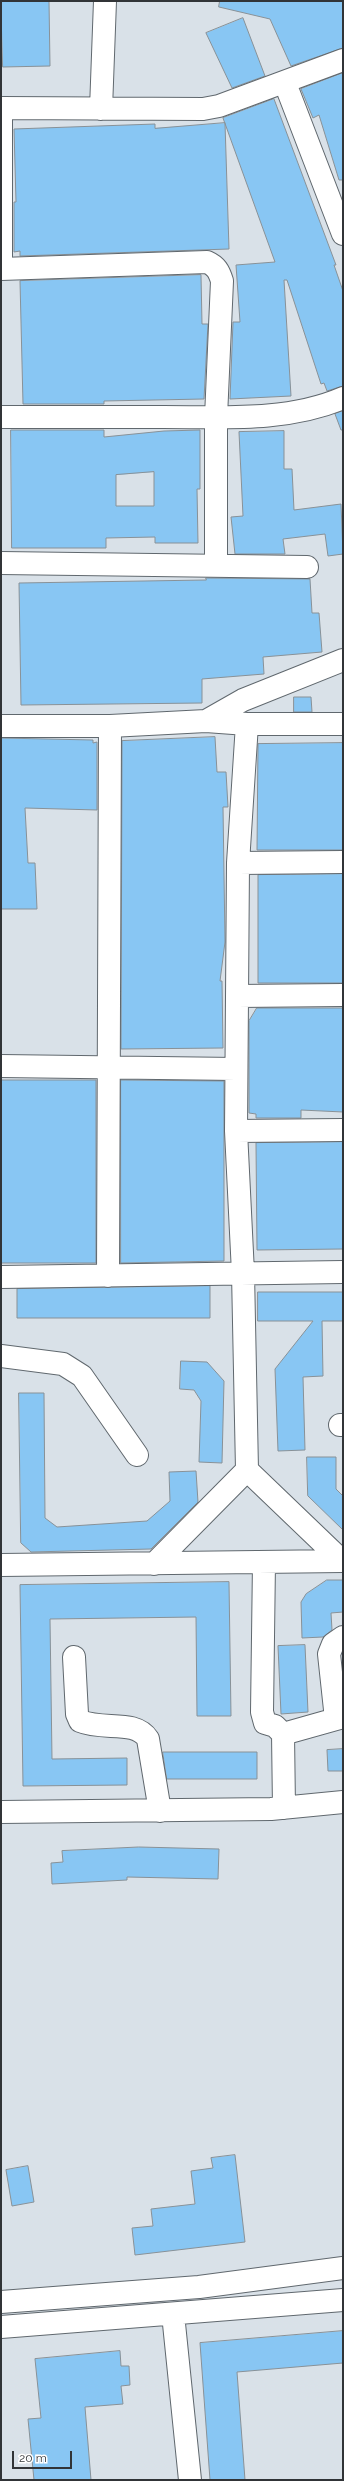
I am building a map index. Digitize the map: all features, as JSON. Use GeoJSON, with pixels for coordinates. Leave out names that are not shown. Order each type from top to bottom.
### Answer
{"type":"FeatureCollection","features":[{"type":"Feature","properties":{"kind":"street"},"geometry":{"type":"LineString","coordinates":[[101,109],[105,1]]}},
{"type":"Feature","properties":{"kind":"street"},"geometry":{"type":"LineString","coordinates":[[1,265],[1,108],[203,109],[219,106],[285,83],[343,60]]}},
{"type":"Feature","properties":{"kind":"street"},"geometry":{"type":"LineString","coordinates":[[285,83],[343,234]]}},
{"type":"Feature","properties":{"kind":"street"},"geometry":{"type":"LineString","coordinates":[[1,269],[207,262],[214,265],[219,271],[222,281],[216,417],[216,566]]}},
{"type":"Feature","properties":{"kind":"street"},"geometry":{"type":"LineString","coordinates":[[1,417],[216,417],[280,415],[312,409],[343,398]]}},
{"type":"Feature","properties":{"kind":"street"},"geometry":{"type":"LineString","coordinates":[[1,564],[307,567]]}},
{"type":"Feature","properties":{"kind":"street"},"geometry":{"type":"LineString","coordinates":[[206,721],[243,700],[343,660]]}},
{"type":"Feature","properties":{"kind":"street"},"geometry":{"type":"LineString","coordinates":[[1,726],[110,726],[206,721],[247,724],[343,724]]}},
{"type":"Feature","properties":{"kind":"street"},"geometry":{"type":"LineString","coordinates":[[247,724],[238,863],[236,1069],[236,1131],[243,1273],[247,1470],[342,1562]]}},
{"type":"Feature","properties":{"kind":"street"},"geometry":{"type":"LineString","coordinates":[[108,1276],[110,726]]}},
{"type":"Feature","properties":{"kind":"street"},"geometry":{"type":"LineString","coordinates":[[238,863],[343,862]]}},
{"type":"Feature","properties":{"kind":"street"},"geometry":{"type":"LineString","coordinates":[[237,996],[343,995]]}},
{"type":"Feature","properties":{"kind":"street"},"geometry":{"type":"LineString","coordinates":[[1,1066],[236,1069]]}},
{"type":"Feature","properties":{"kind":"street"},"geometry":{"type":"LineString","coordinates":[[236,1131],[343,1130]]}},
{"type":"Feature","properties":{"kind":"street"},"geometry":{"type":"LineString","coordinates":[[1,1277],[343,1272]]}},
{"type":"Feature","properties":{"kind":"street"},"geometry":{"type":"LineString","coordinates":[[1,1356],[63,1364],[82,1376],[137,1455]]}},
{"type":"Feature","properties":{"kind":"street"},"geometry":{"type":"LineString","coordinates":[[154,1564],[247,1470]]}},
{"type":"Feature","properties":{"kind":"street"},"geometry":{"type":"LineString","coordinates":[[264,1562],[262,1712],[265,1723],[275,1726],[282,1734],[284,1808]]}},
{"type":"Feature","properties":{"kind":"street"},"geometry":{"type":"LineString","coordinates":[[1,1565],[342,1562]]}},
{"type":"Feature","properties":{"kind":"street"},"geometry":{"type":"LineString","coordinates":[[282,1734],[339,1718],[329,1654],[333,1644],[343,1637]]}},
{"type":"Feature","properties":{"kind":"street"},"geometry":{"type":"LineString","coordinates":[[74,1657],[77,1714],[80,1721],[92,1726],[134,1728],[144,1733],[148,1739],[160,1811]]}},
{"type":"Feature","properties":{"kind":"street"},"geometry":{"type":"LineString","coordinates":[[1,1812],[160,1811],[284,1808],[343,1802]]}},
{"type":"Feature","properties":{"kind":"street"},"geometry":{"type":"LineString","coordinates":[[1,2302],[198,2287],[343,2268]]}},
{"type":"Feature","properties":{"kind":"street"},"geometry":{"type":"LineString","coordinates":[[1,2327],[343,2300]]}},
{"type":"Feature","properties":{"kind":"street"},"geometry":{"type":"LineString","coordinates":[[173,2314],[190,2480]]}},
{"type":"Feature","properties":{"kind":"building"},"geometry":{"type":"Polygon","coordinates":[[[1,1],[49,1],[50,66],[3,67],[1,1]]]}},
{"type":"Feature","properties":{"kind":"building"},"geometry":{"type":"Polygon","coordinates":[[[220,1],[343,1],[343,48],[291,66],[270,19],[219,7],[220,1]]]}},
{"type":"Feature","properties":{"kind":"building"},"geometry":{"type":"Polygon","coordinates":[[[243,18],[265,76],[232,88],[206,33],[243,18]]]}},
{"type":"Feature","properties":{"kind":"building"},"geometry":{"type":"Polygon","coordinates":[[[343,73],[343,180],[339,180],[319,115],[313,118],[301,89],[343,73]]]}},
{"type":"Feature","properties":{"kind":"building"},"geometry":{"type":"Polygon","coordinates":[[[274,99],[336,265],[334,265],[343,291],[343,386],[327,391],[324,383],[321,384],[287,280],[284,280],[291,396],[230,399],[233,322],[240,322],[236,265],[275,262],[223,118],[274,99]]]}},
{"type":"Feature","properties":{"kind":"building"},"geometry":{"type":"Polygon","coordinates":[[[225,123],[229,249],[20,256],[20,251],[14,252],[14,202],[16,202],[14,129],[155,124],[155,128],[225,123]]]}},
{"type":"Feature","properties":{"kind":"building"},"geometry":{"type":"Polygon","coordinates":[[[201,275],[202,324],[208,324],[204,399],[104,401],[104,404],[23,404],[20,281],[201,275]]]}},
{"type":"Feature","properties":{"kind":"building"},"geometry":{"type":"Polygon","coordinates":[[[343,411],[343,430],[341,430],[335,414],[343,411]]]}},
{"type":"Feature","properties":{"kind":"building"},"geometry":{"type":"Polygon","coordinates":[[[11,430],[104,430],[104,437],[164,431],[200,430],[200,489],[197,489],[198,543],[155,543],[155,537],[106,538],[106,548],[12,548],[11,430]],[[154,472],[116,475],[116,506],[154,506],[154,472]]]}},
{"type":"Feature","properties":{"kind":"building"},"geometry":{"type":"Polygon","coordinates":[[[284,431],[284,469],[292,469],[294,510],[341,504],[343,554],[328,556],[325,534],[283,539],[285,554],[235,554],[231,517],[243,516],[239,432],[284,431]]]}},
{"type":"Feature","properties":{"kind":"building"},"geometry":{"type":"Polygon","coordinates":[[[206,578],[310,579],[312,613],[319,613],[322,652],[263,657],[264,674],[202,679],[202,703],[21,705],[19,583],[206,580],[206,578]]]}},
{"type":"Feature","properties":{"kind":"building"},"geometry":{"type":"Polygon","coordinates":[[[294,697],[311,697],[312,712],[294,712],[294,697]]]}},
{"type":"Feature","properties":{"kind":"building"},"geometry":{"type":"Polygon","coordinates":[[[215,737],[217,772],[226,772],[228,807],[223,807],[225,942],[220,981],[222,981],[223,1048],[121,1049],[122,741],[215,737]]]}},
{"type":"Feature","properties":{"kind":"building"},"geometry":{"type":"Polygon","coordinates":[[[1,738],[93,740],[93,743],[97,742],[97,810],[25,808],[28,863],[35,863],[37,909],[1,909],[1,738]]]}},
{"type":"Feature","properties":{"kind":"building"},"geometry":{"type":"Polygon","coordinates":[[[343,743],[343,850],[257,850],[258,744],[343,743]]]}},
{"type":"Feature","properties":{"kind":"building"},"geometry":{"type":"Polygon","coordinates":[[[343,874],[343,983],[258,983],[258,875],[343,874]]]}},
{"type":"Feature","properties":{"kind":"building"},"geometry":{"type":"Polygon","coordinates":[[[257,1008],[343,1008],[343,1112],[301,1110],[301,1118],[256,1118],[256,1114],[249,1113],[249,1021],[257,1008]]]}},
{"type":"Feature","properties":{"kind":"building"},"geometry":{"type":"Polygon","coordinates":[[[1,1080],[96,1080],[96,1263],[1,1263],[1,1080]]]}},
{"type":"Feature","properties":{"kind":"building"},"geometry":{"type":"Polygon","coordinates":[[[121,1080],[224,1081],[224,1261],[121,1263],[121,1080]]]}},
{"type":"Feature","properties":{"kind":"building"},"geometry":{"type":"Polygon","coordinates":[[[343,1142],[343,1249],[257,1250],[256,1143],[343,1142]]]}},
{"type":"Feature","properties":{"kind":"building"},"geometry":{"type":"Polygon","coordinates":[[[210,1286],[210,1318],[17,1318],[17,1289],[210,1286]]]}},
{"type":"Feature","properties":{"kind":"building"},"geometry":{"type":"Polygon","coordinates":[[[258,1292],[343,1292],[343,1321],[322,1321],[323,1376],[303,1377],[305,1450],[278,1451],[275,1369],[313,1321],[258,1321],[258,1292]]]}},
{"type":"Feature","properties":{"kind":"building"},"geometry":{"type":"Polygon","coordinates":[[[181,1361],[207,1362],[224,1381],[222,1463],[199,1462],[201,1401],[194,1390],[180,1389],[181,1361]]]}},
{"type":"Feature","properties":{"kind":"building"},"geometry":{"type":"Polygon","coordinates":[[[19,1393],[44,1393],[45,1518],[57,1527],[147,1521],[170,1501],[169,1472],[196,1471],[198,1502],[151,1549],[31,1552],[21,1543],[19,1393]]]}},
{"type":"Feature","properties":{"kind":"building"},"geometry":{"type":"Polygon","coordinates":[[[307,1457],[336,1457],[336,1489],[343,1496],[343,1530],[308,1496],[307,1457]]]}},
{"type":"Feature","properties":{"kind":"building"},"geometry":{"type":"Polygon","coordinates":[[[327,1580],[343,1580],[343,1612],[331,1613],[332,1630],[323,1637],[302,1638],[301,1602],[306,1594],[327,1580]]]}},
{"type":"Feature","properties":{"kind":"building"},"geometry":{"type":"Polygon","coordinates":[[[229,1582],[231,1716],[197,1716],[196,1617],[50,1619],[52,1759],[127,1758],[127,1785],[23,1786],[20,1585],[229,1582]]]}},
{"type":"Feature","properties":{"kind":"building"},"geometry":{"type":"Polygon","coordinates":[[[305,1645],[308,1712],[281,1714],[278,1646],[305,1645]]]}},
{"type":"Feature","properties":{"kind":"building"},"geometry":{"type":"Polygon","coordinates":[[[343,1749],[343,1771],[328,1771],[327,1750],[343,1749]]]}},
{"type":"Feature","properties":{"kind":"building"},"geometry":{"type":"Polygon","coordinates":[[[163,1752],[257,1752],[257,1779],[167,1779],[163,1752]]]}},
{"type":"Feature","properties":{"kind":"building"},"geometry":{"type":"Polygon","coordinates":[[[139,1847],[219,1849],[218,1879],[127,1877],[127,1880],[52,1884],[51,1863],[63,1862],[62,1851],[139,1847]]]}},
{"type":"Feature","properties":{"kind":"building"},"geometry":{"type":"Polygon","coordinates":[[[235,2155],[245,2242],[135,2255],[132,2228],[153,2226],[151,2209],[195,2204],[191,2171],[213,2168],[211,2158],[235,2155]]]}},
{"type":"Feature","properties":{"kind":"building"},"geometry":{"type":"Polygon","coordinates":[[[28,2166],[34,2202],[12,2206],[6,2170],[28,2166]]]}},
{"type":"Feature","properties":{"kind":"building"},"geometry":{"type":"Polygon","coordinates":[[[343,2331],[343,2363],[237,2372],[245,2480],[210,2480],[200,2343],[343,2331]]]}},
{"type":"Feature","properties":{"kind":"building"},"geometry":{"type":"Polygon","coordinates":[[[120,2351],[121,2366],[129,2366],[130,2385],[121,2386],[123,2404],[85,2407],[91,2480],[34,2480],[28,2419],[41,2418],[35,2359],[120,2351]]]}}]}
